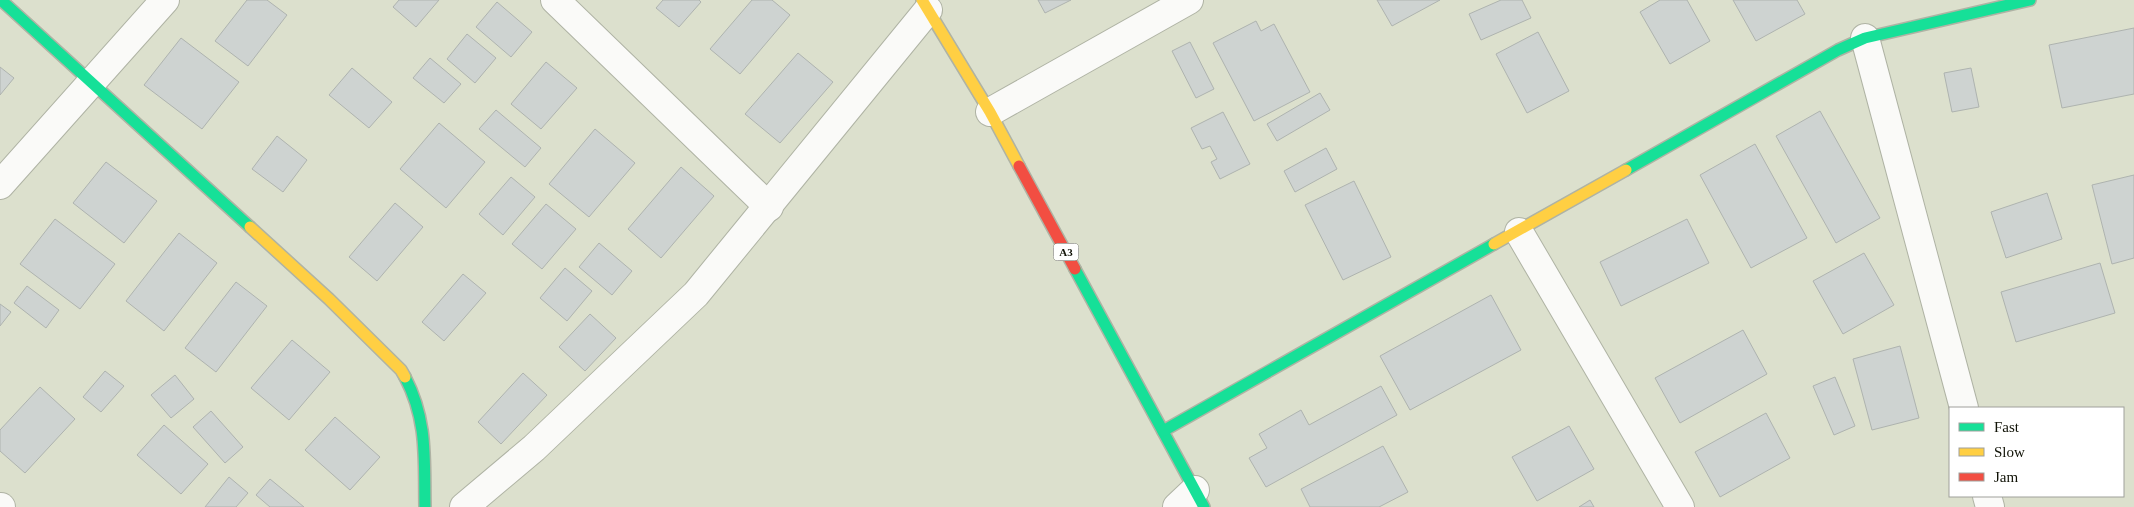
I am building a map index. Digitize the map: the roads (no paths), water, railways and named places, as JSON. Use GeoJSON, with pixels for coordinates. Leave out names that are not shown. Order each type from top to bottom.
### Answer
{"type":"FeatureCollection","features":[{"type":"Feature","properties":{"kind":"main road"},"geometry":{"type":"LineString","coordinates":[[1,0],[329,299],[401,370],[416,398],[424,437],[425,507]]}},
{"type":"Feature","properties":{"kind":"main road"},"geometry":{"type":"LineString","coordinates":[[1164,431],[1838,50],[1865,38],[2030,0]]}},
{"type":"Feature","properties":{"kind":"main road","name":"A3"},"geometry":{"type":"LineString","coordinates":[[925,5],[990,112],[1164,431],[1192,501]]}},
{"type":"Feature","properties":{"kind":"street"},"geometry":{"type":"LineString","coordinates":[[0,185],[165,0]]}},
{"type":"Feature","properties":{"kind":"street"},"geometry":{"type":"LineString","coordinates":[[555,0],[769,207]]}},
{"type":"Feature","properties":{"kind":"street"},"geometry":{"type":"LineString","coordinates":[[990,112],[1189,0]]}},
{"type":"Feature","properties":{"kind":"street"},"geometry":{"type":"LineString","coordinates":[[464,507],[534,448],[696,294],[769,207],[925,5]]}},
{"type":"Feature","properties":{"kind":"street"},"geometry":{"type":"LineString","coordinates":[[1865,38],[1964,407]]}},
{"type":"Feature","properties":{"kind":"street"},"geometry":{"type":"LineString","coordinates":[[1519,232],[1680,507]]}}]}
